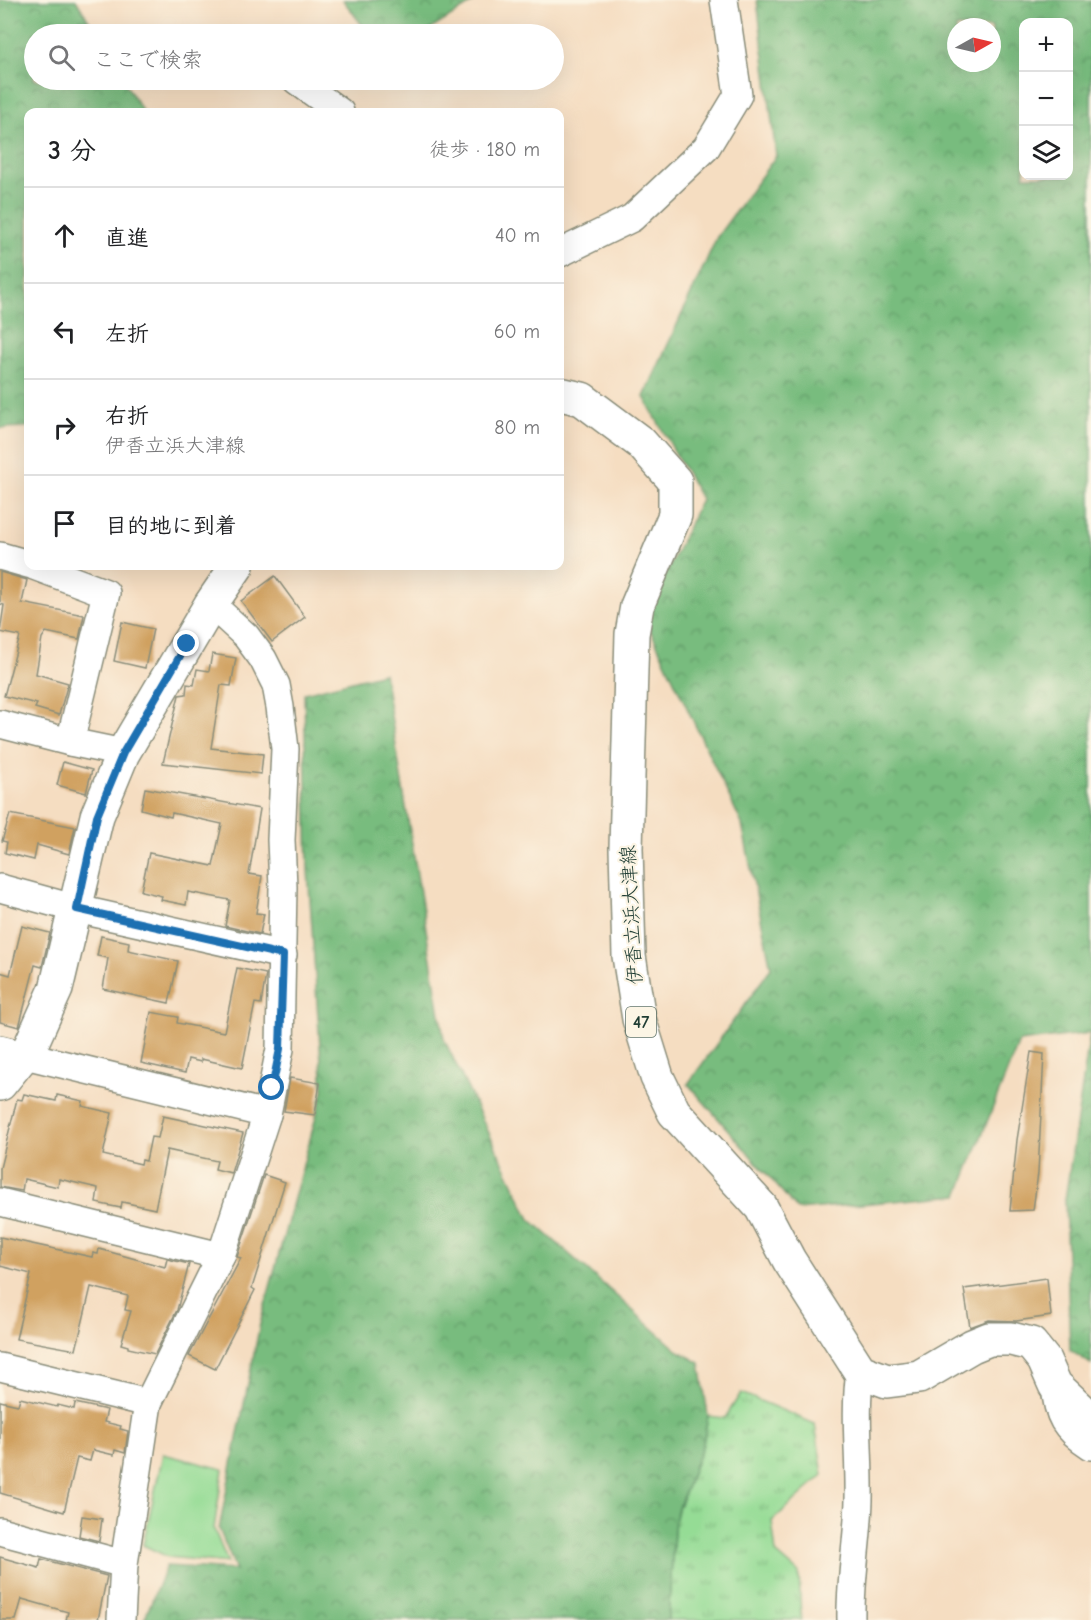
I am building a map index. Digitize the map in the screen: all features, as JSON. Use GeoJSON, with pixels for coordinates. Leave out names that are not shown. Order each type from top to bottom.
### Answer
{"type":"FeatureCollection","features":[{"type":"Feature","properties":{"kind":"main road","name":"伊香立浜大津線"},"geometry":{"type":"LineString","coordinates":[[564,395],[582,399],[641,443],[675,481],[675,515],[637,606],[632,634],[626,848],[629,956],[639,1019],[654,1067],[674,1112],[761,1207],[789,1260],[860,1371]]}},
{"type":"Feature","properties":{"kind":"main road"},"geometry":{"type":"LineString","coordinates":[[0,1084],[12,1052],[56,989],[77,909],[97,816],[123,753],[211,604],[234,570]]}},
{"type":"Feature","properties":{"kind":"main road"},"geometry":{"type":"LineString","coordinates":[[860,1371],[887,1381],[919,1377],[972,1346],[989,1339],[1011,1339],[1031,1344],[1044,1360],[1055,1385],[1091,1419]]}},
{"type":"Feature","properties":{"kind":"street"},"geometry":{"type":"LineString","coordinates":[[564,251],[632,218],[706,148],[738,96],[724,0]]}},
{"type":"Feature","properties":{"kind":"street"},"geometry":{"type":"LineString","coordinates":[[310,90],[334,108]]}},
{"type":"Feature","properties":{"kind":"street"},"geometry":{"type":"LineString","coordinates":[[0,556],[24,563]]}},
{"type":"Feature","properties":{"kind":"street"},"geometry":{"type":"LineString","coordinates":[[45,570],[106,593],[70,742]]}},
{"type":"Feature","properties":{"kind":"street"},"geometry":{"type":"LineString","coordinates":[[122,1620],[124,1564],[148,1402],[221,1256],[267,1114],[280,1049],[283,955],[281,840],[285,749],[278,696],[263,659],[246,636],[211,604]]}},
{"type":"Feature","properties":{"kind":"street"},"geometry":{"type":"LineString","coordinates":[[0,724],[123,753]]}},
{"type":"Feature","properties":{"kind":"street"},"geometry":{"type":"LineString","coordinates":[[0,888],[77,909],[283,955]]}},
{"type":"Feature","properties":{"kind":"street"},"geometry":{"type":"LineString","coordinates":[[12,1052],[267,1114]]}},
{"type":"Feature","properties":{"kind":"street"},"geometry":{"type":"LineString","coordinates":[[0,1202],[221,1256]]}},
{"type":"Feature","properties":{"kind":"street"},"geometry":{"type":"LineString","coordinates":[[0,1367],[148,1402]]}},
{"type":"Feature","properties":{"kind":"street"},"geometry":{"type":"LineString","coordinates":[[851,1620],[859,1501],[856,1395],[860,1371]]}},
{"type":"Feature","properties":{"kind":"street"},"geometry":{"type":"LineString","coordinates":[[1055,1385],[1057,1409],[1074,1435],[1091,1446]]}},
{"type":"Feature","properties":{"kind":"street"},"geometry":{"type":"LineString","coordinates":[[0,1531],[124,1564]]}},
{"type":"Feature","properties":{"kind":"green space"},"geometry":{"type":"Polygon","coordinates":[[[0,0],[76,0],[91,24],[24,24],[24,90],[129,90],[140,108],[24,108],[24,427],[0,428],[0,0]]]}},
{"type":"Feature","properties":{"kind":"green space"},"geometry":{"type":"Polygon","coordinates":[[[343,0],[477,0],[439,24],[361,24],[343,0]]]}},
{"type":"Feature","properties":{"kind":"green space"},"geometry":{"type":"Polygon","coordinates":[[[757,0],[1091,0],[1091,1364],[1070,1350],[1065,1200],[1090,1033],[1019,1042],[958,1195],[798,1210],[688,1084],[771,968],[742,824],[645,619],[701,499],[644,397],[717,237],[776,156],[757,0]]]}},
{"type":"Feature","properties":{"kind":"green space"},"geometry":{"type":"Polygon","coordinates":[[[384,673],[444,1039],[530,1219],[677,1350],[700,1363],[708,1416],[703,1444],[675,1517],[668,1620],[144,1620],[166,1566],[236,1570],[219,1529],[260,1324],[323,1091],[308,870],[304,693],[384,673]]]}},
{"type":"Feature","properties":{"kind":"green space"},"geometry":{"type":"Polygon","coordinates":[[[741,1393],[815,1424],[823,1475],[772,1521],[776,1553],[799,1573],[801,1620],[668,1620],[675,1517],[703,1444],[708,1416],[725,1418],[741,1393]]]}},
{"type":"Feature","properties":{"kind":"green space"},"geometry":{"type":"Polygon","coordinates":[[[163,1454],[223,1469],[214,1529],[228,1563],[168,1557],[143,1545],[163,1454]]]}},
{"type":"Feature","properties":{"kind":"building"},"geometry":{"type":"Polygon","coordinates":[[[0,572],[27,580],[22,603],[84,615],[79,639],[46,632],[42,638],[36,674],[68,683],[59,715],[35,708],[37,704],[4,696],[20,636],[0,632],[4,605],[0,604],[0,572]]]}},
{"type":"Feature","properties":{"kind":"building"},"geometry":{"type":"Polygon","coordinates":[[[275,576],[305,617],[272,642],[241,601],[275,576]]]}},
{"type":"Feature","properties":{"kind":"building"},"geometry":{"type":"Polygon","coordinates":[[[122,622],[153,629],[145,668],[114,661],[122,622]]]}},
{"type":"Feature","properties":{"kind":"building"},"geometry":{"type":"Polygon","coordinates":[[[212,654],[236,658],[231,686],[221,685],[211,748],[263,754],[261,774],[163,763],[179,695],[186,694],[187,684],[194,685],[197,669],[209,671],[212,654]]]}},
{"type":"Feature","properties":{"kind":"building"},"geometry":{"type":"Polygon","coordinates":[[[63,762],[92,770],[86,793],[57,785],[63,762]]]}},
{"type":"Feature","properties":{"kind":"building"},"geometry":{"type":"Polygon","coordinates":[[[145,788],[260,809],[249,874],[262,876],[256,913],[264,914],[260,934],[225,926],[230,900],[188,892],[186,905],[161,900],[162,896],[141,891],[149,853],[213,866],[222,824],[172,813],[171,817],[141,809],[145,788]]]}},
{"type":"Feature","properties":{"kind":"building"},"geometry":{"type":"Polygon","coordinates":[[[10,814],[75,827],[69,854],[37,845],[34,860],[5,853],[7,842],[2,841],[10,814]]]}},
{"type":"Feature","properties":{"kind":"building"},"geometry":{"type":"Polygon","coordinates":[[[22,926],[50,933],[42,967],[35,965],[19,1027],[0,1022],[0,972],[10,975],[22,926]]]}},
{"type":"Feature","properties":{"kind":"building"},"geometry":{"type":"Polygon","coordinates":[[[101,936],[129,942],[128,950],[178,961],[169,1003],[103,989],[108,958],[97,956],[101,936]]]}},
{"type":"Feature","properties":{"kind":"building"},"geometry":{"type":"Polygon","coordinates":[[[237,968],[266,974],[261,1004],[255,1003],[242,1068],[201,1059],[201,1062],[188,1059],[185,1073],[141,1063],[151,1012],[178,1017],[177,1023],[224,1032],[237,968]]]}},
{"type":"Feature","properties":{"kind":"building"},"geometry":{"type":"Polygon","coordinates":[[[1031,1052],[1044,1054],[1038,1173],[1033,1210],[1010,1211],[1017,1140],[1031,1052]]]}},
{"type":"Feature","properties":{"kind":"building"},"geometry":{"type":"Polygon","coordinates":[[[290,1078],[320,1083],[315,1115],[284,1111],[290,1078]]]}},
{"type":"Feature","properties":{"kind":"building"},"geometry":{"type":"Polygon","coordinates":[[[24,1094],[56,1101],[57,1095],[83,1101],[82,1106],[112,1113],[103,1155],[141,1164],[142,1160],[146,1161],[151,1137],[158,1138],[163,1116],[243,1133],[231,1173],[215,1169],[217,1161],[167,1150],[155,1209],[122,1202],[121,1208],[96,1203],[98,1188],[59,1179],[58,1187],[24,1179],[22,1191],[0,1187],[0,1168],[17,1099],[22,1100],[24,1094]]]}},
{"type":"Feature","properties":{"kind":"building"},"geometry":{"type":"Polygon","coordinates":[[[264,1175],[285,1182],[252,1288],[255,1290],[215,1369],[189,1356],[241,1258],[237,1257],[264,1175]]]}},
{"type":"Feature","properties":{"kind":"building"},"geometry":{"type":"Polygon","coordinates":[[[0,1237],[92,1257],[93,1253],[98,1254],[99,1249],[165,1267],[167,1259],[189,1264],[177,1310],[155,1354],[128,1348],[121,1344],[131,1311],[125,1310],[128,1296],[91,1287],[76,1350],[16,1339],[31,1274],[0,1266],[0,1237]]]}},
{"type":"Feature","properties":{"kind":"building"},"geometry":{"type":"Polygon","coordinates":[[[1047,1278],[1051,1316],[1016,1321],[989,1320],[970,1327],[964,1289],[1047,1278]]]}},
{"type":"Feature","properties":{"kind":"building"},"geometry":{"type":"Polygon","coordinates":[[[20,1398],[57,1407],[58,1405],[74,1409],[75,1403],[107,1410],[104,1422],[121,1426],[120,1429],[128,1431],[125,1453],[115,1450],[114,1455],[93,1450],[90,1461],[77,1458],[64,1512],[0,1493],[0,1401],[18,1405],[20,1398]]]}},
{"type":"Feature","properties":{"kind":"building"},"geometry":{"type":"Polygon","coordinates":[[[82,1516],[102,1519],[99,1541],[79,1536],[82,1516]]]}},
{"type":"Feature","properties":{"kind":"building"},"geometry":{"type":"Polygon","coordinates":[[[0,1557],[39,1568],[41,1559],[107,1576],[98,1620],[66,1620],[68,1612],[22,1599],[16,1620],[0,1620],[0,1557]]]}},
{"type":"Feature","properties":{"kind":"route"},"geometry":{"type":"LineString","coordinates":[[187,644],[123,753],[97,816],[77,909],[283,955],[280,1049],[272,1088]]}}]}
